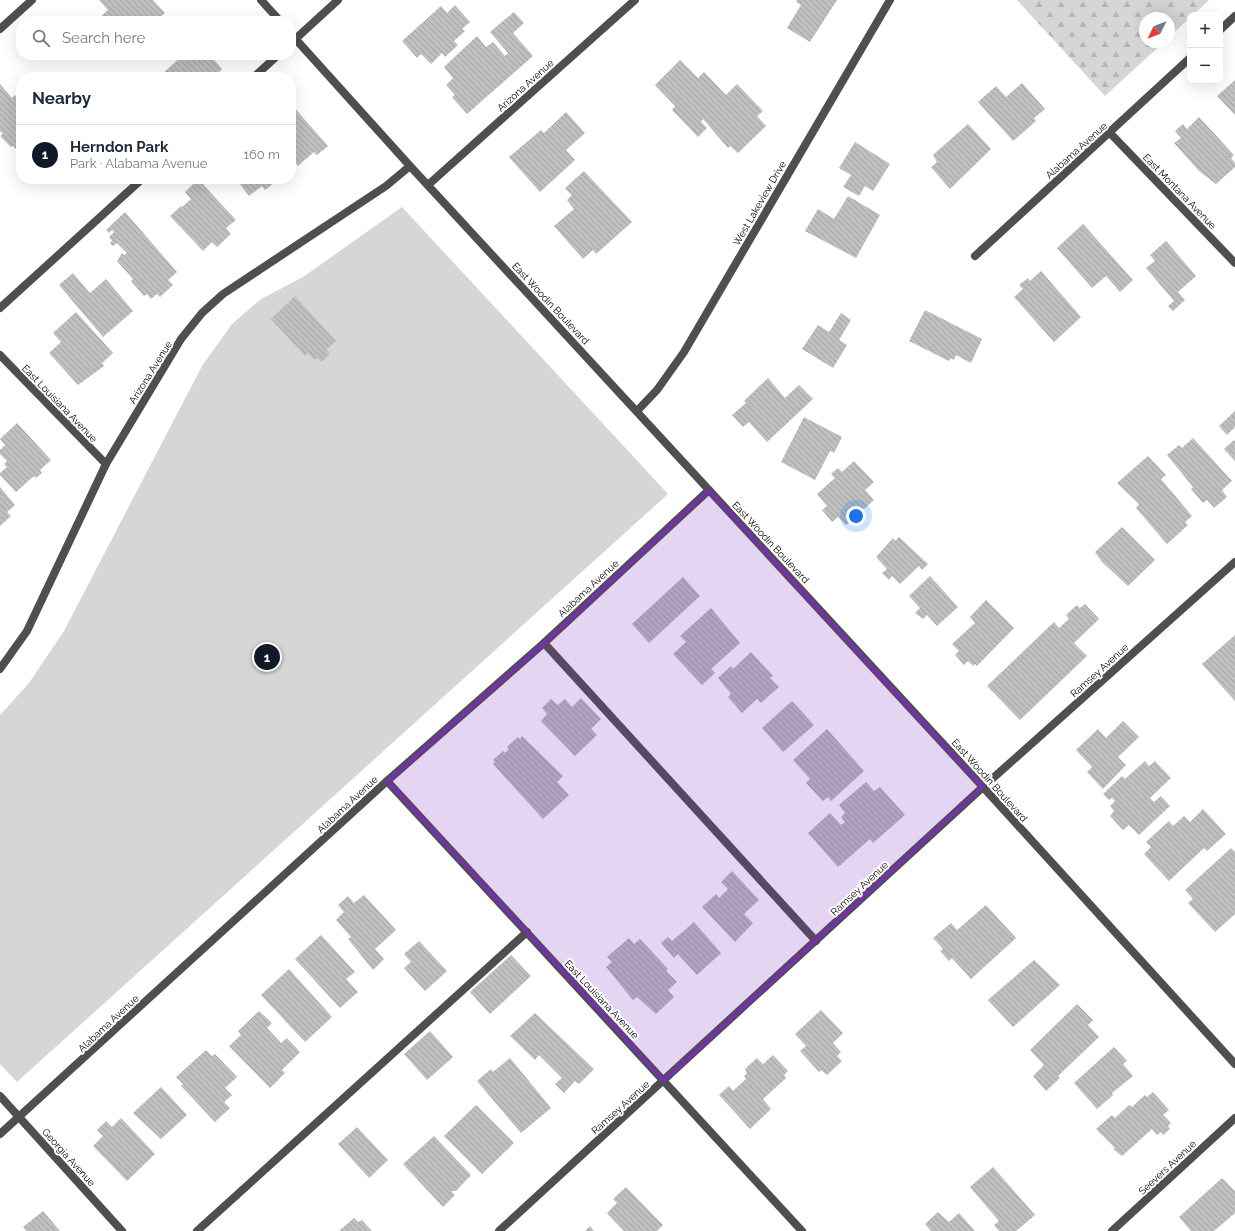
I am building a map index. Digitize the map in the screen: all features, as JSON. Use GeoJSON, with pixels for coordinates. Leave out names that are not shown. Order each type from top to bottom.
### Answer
{"type":"FeatureCollection","features":[{"type":"Feature","properties":{"kind":"street"},"geometry":{"type":"LineString","coordinates":[[0,29],[32,0]]}},
{"type":"Feature","properties":{"kind":"street"},"geometry":{"type":"LineString","coordinates":[[261,0],[275,16]]}},
{"type":"Feature","properties":{"kind":"street"},"geometry":{"type":"LineString","coordinates":[[296,36],[338,0]]}},
{"type":"Feature","properties":{"kind":"street","name":"Arizona Avenue"},"geometry":{"type":"LineString","coordinates":[[428,185],[635,0]]}},
{"type":"Feature","properties":{"kind":"street","name":"West Lakeview Drive"},"geometry":{"type":"LineString","coordinates":[[637,411],[657,390],[684,352],[890,0]]}},
{"type":"Feature","properties":{"kind":"street"},"geometry":{"type":"LineString","coordinates":[[1223,27],[1235,16]]}},
{"type":"Feature","properties":{"kind":"street","name":"East Woodin Boulevard"},"geometry":{"type":"LineString","coordinates":[[296,42],[983,787],[1235,1064]]}},
{"type":"Feature","properties":{"kind":"street"},"geometry":{"type":"LineString","coordinates":[[259,72],[273,60]]}},
{"type":"Feature","properties":{"kind":"street","name":"Alabama Avenue"},"geometry":{"type":"LineString","coordinates":[[975,256],[1187,61]]}},
{"type":"Feature","properties":{"kind":"street","name":"East Montana Avenue"},"geometry":{"type":"LineString","coordinates":[[1110,132],[1235,263]]}},
{"type":"Feature","properties":{"kind":"street","name":"Arizona Avenue"},"geometry":{"type":"LineString","coordinates":[[0,669],[28,631],[106,464],[182,339],[202,313],[224,294],[386,186],[410,166]]}},
{"type":"Feature","properties":{"kind":"street"},"geometry":{"type":"LineString","coordinates":[[0,308],[136,184]]}},
{"type":"Feature","properties":{"kind":"street","name":"East Louisiana Avenue"},"geometry":{"type":"LineString","coordinates":[[0,355],[106,464]]}},
{"type":"Feature","properties":{"kind":"street","name":"Alabama Avenue"},"geometry":{"type":"LineString","coordinates":[[0,1134],[387,781],[544,643],[709,490]]}},
{"type":"Feature","properties":{"kind":"street","name":"Ramsey Avenue"},"geometry":{"type":"LineString","coordinates":[[499,1231],[983,787],[1235,562]]}},
{"type":"Feature","properties":{"kind":"street"},"geometry":{"type":"LineString","coordinates":[[544,643],[816,941]]}},
{"type":"Feature","properties":{"kind":"street","name":"East Louisiana Avenue"},"geometry":{"type":"LineString","coordinates":[[387,781],[802,1231]]}},
{"type":"Feature","properties":{"kind":"street"},"geometry":{"type":"LineString","coordinates":[[197,1231],[527,932]]}},
{"type":"Feature","properties":{"kind":"street","name":"Georgia Avenue"},"geometry":{"type":"LineString","coordinates":[[0,1096],[122,1231]]}},
{"type":"Feature","properties":{"kind":"street","name":"Seevers Avenue"},"geometry":{"type":"LineString","coordinates":[[1112,1231],[1235,1118]]}},
{"type":"Feature","properties":{"kind":"highlighted area"},"geometry":{"type":"Polygon","coordinates":[[[709,490],[983,787],[664,1081],[387,781],[544,643],[709,490]]]}},
{"type":"Feature","properties":{"kind":"green space"},"geometry":{"type":"Polygon","coordinates":[[[1017,0],[1209,0],[1196,12],[1187,12],[1187,21],[1175,32],[1175,12],[1139,12],[1139,48],[1157,48],[1105,96],[1017,0]]]}},
{"type":"Feature","properties":{"kind":"green space"},"geometry":{"type":"Polygon","coordinates":[[[402,207],[668,494],[17,1082],[0,1064],[0,715],[29,683],[64,631],[202,366],[232,324],[261,299],[303,277],[402,207]]]}},
{"type":"Feature","properties":{"kind":"building"},"geometry":{"type":"Polygon","coordinates":[[[99,0],[153,0],[165,13],[162,16],[101,16],[108,10],[99,0]]]}},
{"type":"Feature","properties":{"kind":"building"},"geometry":{"type":"Polygon","coordinates":[[[797,0],[837,0],[810,42],[787,28],[801,5],[796,2],[797,0]]]}},
{"type":"Feature","properties":{"kind":"building"},"geometry":{"type":"Polygon","coordinates":[[[455,5],[470,22],[462,29],[465,31],[454,41],[458,45],[445,57],[442,53],[431,64],[421,54],[417,58],[402,41],[441,6],[447,13],[455,5]]]}},
{"type":"Feature","properties":{"kind":"building"},"geometry":{"type":"Polygon","coordinates":[[[514,12],[524,23],[513,33],[533,56],[467,114],[452,97],[455,95],[446,85],[453,78],[444,67],[477,36],[486,47],[493,42],[505,56],[508,53],[490,32],[514,12]]]}},
{"type":"Feature","properties":{"kind":"building"},"geometry":{"type":"Polygon","coordinates":[[[178,60],[214,60],[222,69],[219,72],[164,72],[178,60]]]}},
{"type":"Feature","properties":{"kind":"building"},"geometry":{"type":"Polygon","coordinates":[[[680,60],[698,78],[704,72],[726,95],[737,84],[763,111],[757,116],[766,126],[738,153],[730,146],[728,148],[703,119],[701,122],[707,128],[698,137],[672,110],[675,106],[655,85],[680,60]]]}},
{"type":"Feature","properties":{"kind":"building"},"geometry":{"type":"Polygon","coordinates":[[[1235,80],[1235,115],[1217,96],[1235,80]]]}},
{"type":"Feature","properties":{"kind":"building"},"geometry":{"type":"Polygon","coordinates":[[[1022,83],[1045,109],[1034,118],[1036,121],[1013,141],[978,102],[996,86],[1006,97],[1022,83]]]}},
{"type":"Feature","properties":{"kind":"building"},"geometry":{"type":"Polygon","coordinates":[[[0,84],[12,98],[15,95],[16,96],[16,149],[13,146],[11,147],[0,136],[3,134],[0,131],[0,84]]]}},
{"type":"Feature","properties":{"kind":"building"},"geometry":{"type":"Polygon","coordinates":[[[296,110],[328,146],[317,155],[314,152],[298,166],[296,164],[296,110]]]}},
{"type":"Feature","properties":{"kind":"building"},"geometry":{"type":"Polygon","coordinates":[[[566,112],[585,133],[566,150],[575,160],[540,192],[509,157],[541,130],[544,133],[566,112]]]}},
{"type":"Feature","properties":{"kind":"building"},"geometry":{"type":"Polygon","coordinates":[[[1199,117],[1234,155],[1231,158],[1235,163],[1235,167],[1216,184],[1199,171],[1174,143],[1181,138],[1175,131],[1183,124],[1187,129],[1199,117]]]}},
{"type":"Feature","properties":{"kind":"building"},"geometry":{"type":"Polygon","coordinates":[[[968,124],[991,149],[950,189],[931,167],[937,162],[933,155],[968,124]]]}},
{"type":"Feature","properties":{"kind":"building"},"geometry":{"type":"Polygon","coordinates":[[[855,142],[890,164],[873,191],[865,186],[859,196],[843,187],[851,175],[839,168],[855,142]]]}},
{"type":"Feature","properties":{"kind":"building"},"geometry":{"type":"Polygon","coordinates":[[[584,171],[632,222],[596,254],[593,250],[583,259],[554,226],[574,209],[567,200],[572,195],[565,188],[584,171]]]}},
{"type":"Feature","properties":{"kind":"building"},"geometry":{"type":"Polygon","coordinates":[[[193,184],[203,184],[236,220],[226,228],[231,234],[217,247],[212,242],[203,251],[170,216],[191,199],[185,192],[193,184]]]}},
{"type":"Feature","properties":{"kind":"building"},"geometry":{"type":"Polygon","coordinates":[[[240,184],[273,184],[265,190],[262,186],[249,196],[240,184]]]}},
{"type":"Feature","properties":{"kind":"building"},"geometry":{"type":"Polygon","coordinates":[[[848,196],[880,215],[856,258],[805,231],[818,209],[834,219],[848,196]]]}},
{"type":"Feature","properties":{"kind":"building"},"geometry":{"type":"Polygon","coordinates":[[[125,212],[177,272],[168,280],[173,285],[160,297],[157,294],[151,299],[147,294],[144,296],[131,281],[133,279],[117,261],[122,253],[124,255],[127,253],[117,243],[113,246],[110,243],[112,241],[109,237],[114,232],[112,230],[109,233],[106,230],[125,212]]]}},
{"type":"Feature","properties":{"kind":"building"},"geometry":{"type":"Polygon","coordinates":[[[1083,224],[1133,280],[1120,292],[1106,276],[1092,288],[1057,248],[1083,224]]]}},
{"type":"Feature","properties":{"kind":"building"},"geometry":{"type":"Polygon","coordinates":[[[1166,241],[1196,276],[1178,292],[1185,300],[1173,311],[1168,306],[1174,301],[1146,268],[1155,261],[1150,255],[1166,241]]]}},
{"type":"Feature","properties":{"kind":"building"},"geometry":{"type":"Polygon","coordinates":[[[1041,271],[1081,317],[1054,342],[1014,297],[1023,289],[1019,285],[1028,278],[1030,281],[1041,271]]]}},
{"type":"Feature","properties":{"kind":"building"},"geometry":{"type":"Polygon","coordinates":[[[73,273],[90,293],[106,279],[133,311],[103,337],[59,285],[73,273]]]}},
{"type":"Feature","properties":{"kind":"building"},"geometry":{"type":"Polygon","coordinates":[[[295,296],[336,341],[326,350],[330,354],[321,362],[317,358],[314,360],[308,353],[305,356],[271,319],[295,296]]]}},
{"type":"Feature","properties":{"kind":"building"},"geometry":{"type":"Polygon","coordinates":[[[925,310],[982,339],[971,363],[956,355],[954,360],[951,358],[949,361],[909,341],[925,310]]]}},
{"type":"Feature","properties":{"kind":"building"},"geometry":{"type":"Polygon","coordinates":[[[76,312],[113,353],[102,363],[104,366],[78,385],[49,353],[61,342],[53,333],[76,312]]]}},
{"type":"Feature","properties":{"kind":"building"},"geometry":{"type":"Polygon","coordinates":[[[841,313],[851,320],[839,340],[847,345],[833,368],[802,349],[818,325],[829,332],[841,313]]]}},
{"type":"Feature","properties":{"kind":"building"},"geometry":{"type":"Polygon","coordinates":[[[768,378],[785,398],[799,385],[813,399],[767,442],[749,422],[743,427],[732,415],[746,403],[744,401],[768,378]]]}},
{"type":"Feature","properties":{"kind":"building"},"geometry":{"type":"Polygon","coordinates":[[[1235,411],[1235,427],[1227,435],[1219,426],[1235,411]]]}},
{"type":"Feature","properties":{"kind":"building"},"geometry":{"type":"Polygon","coordinates":[[[804,417],[842,437],[834,453],[830,451],[815,480],[781,462],[804,417]]]}},
{"type":"Feature","properties":{"kind":"building"},"geometry":{"type":"Polygon","coordinates":[[[17,423],[51,460],[40,470],[42,473],[36,478],[34,476],[16,492],[0,475],[0,473],[7,467],[4,464],[7,461],[0,454],[0,450],[5,445],[0,439],[17,423]]]}},
{"type":"Feature","properties":{"kind":"building"},"geometry":{"type":"Polygon","coordinates":[[[1193,438],[1232,481],[1222,490],[1227,497],[1214,508],[1207,500],[1203,503],[1191,489],[1193,487],[1167,455],[1179,445],[1182,448],[1193,438]]]}},
{"type":"Feature","properties":{"kind":"building"},"geometry":{"type":"Polygon","coordinates":[[[1234,440],[1235,441],[1235,461],[1224,449],[1234,440]]]}},
{"type":"Feature","properties":{"kind":"building"},"geometry":{"type":"Polygon","coordinates":[[[1148,456],[1166,475],[1161,479],[1192,516],[1185,522],[1188,525],[1167,544],[1136,508],[1139,504],[1117,483],[1148,456]]]}},
{"type":"Feature","properties":{"kind":"building"},"geometry":{"type":"Polygon","coordinates":[[[854,461],[874,482],[865,490],[874,500],[846,525],[838,517],[832,522],[822,510],[827,506],[817,494],[835,478],[831,474],[838,468],[842,472],[854,461]]]}},
{"type":"Feature","properties":{"kind":"building"},"geometry":{"type":"Polygon","coordinates":[[[0,487],[15,505],[7,512],[11,516],[0,526],[0,487]]]}},
{"type":"Feature","properties":{"kind":"building"},"geometry":{"type":"Polygon","coordinates":[[[1122,527],[1155,560],[1128,586],[1102,562],[1095,552],[1122,527]]]}},
{"type":"Feature","properties":{"kind":"building"},"geometry":{"type":"Polygon","coordinates":[[[899,537],[928,564],[922,570],[919,566],[900,584],[892,576],[889,580],[882,573],[887,569],[876,557],[893,538],[895,541],[899,537]]]}},
{"type":"Feature","properties":{"kind":"building"},"geometry":{"type":"Polygon","coordinates":[[[930,576],[958,607],[937,626],[927,615],[923,619],[915,613],[920,608],[909,596],[930,576]]]}},
{"type":"Feature","properties":{"kind":"building"},"geometry":{"type":"Polygon","coordinates":[[[683,577],[700,596],[649,643],[632,624],[683,577]]]}},
{"type":"Feature","properties":{"kind":"building"},"geometry":{"type":"Polygon","coordinates":[[[986,600],[1014,628],[977,666],[975,664],[973,666],[968,661],[964,665],[955,655],[959,651],[952,644],[975,623],[970,617],[986,600]]]}},
{"type":"Feature","properties":{"kind":"building"},"geometry":{"type":"Polygon","coordinates":[[[1085,604],[1099,619],[1074,643],[1087,656],[1020,720],[987,686],[1054,622],[1059,628],[1069,619],[1066,615],[1077,605],[1080,608],[1085,604]]]}},
{"type":"Feature","properties":{"kind":"building"},"geometry":{"type":"Polygon","coordinates":[[[711,608],[740,643],[711,669],[715,673],[702,685],[673,654],[686,642],[680,636],[711,608]]]}},
{"type":"Feature","properties":{"kind":"building"},"geometry":{"type":"Polygon","coordinates":[[[1235,635],[1235,701],[1202,664],[1235,635]]]}},
{"type":"Feature","properties":{"kind":"building"},"geometry":{"type":"Polygon","coordinates":[[[751,652],[773,676],[770,678],[779,687],[761,703],[757,699],[742,713],[728,697],[731,694],[718,678],[731,666],[733,669],[751,652]]]}},
{"type":"Feature","properties":{"kind":"building"},"geometry":{"type":"Polygon","coordinates":[[[581,698],[601,719],[591,729],[597,735],[575,756],[541,721],[547,714],[542,708],[551,699],[558,705],[565,699],[572,707],[581,698]]]}},
{"type":"Feature","properties":{"kind":"building"},"geometry":{"type":"Polygon","coordinates":[[[792,701],[814,725],[783,752],[762,728],[792,701]]]}},
{"type":"Feature","properties":{"kind":"building"},"geometry":{"type":"Polygon","coordinates":[[[1123,721],[1139,737],[1118,757],[1126,765],[1103,789],[1087,772],[1092,767],[1076,750],[1098,729],[1106,738],[1123,721]]]}},
{"type":"Feature","properties":{"kind":"building"},"geometry":{"type":"Polygon","coordinates":[[[827,729],[864,771],[831,801],[828,797],[823,801],[806,783],[810,779],[793,760],[827,729]]]}},
{"type":"Feature","properties":{"kind":"building"},"geometry":{"type":"Polygon","coordinates":[[[522,736],[563,776],[557,782],[569,795],[543,819],[493,764],[495,762],[493,760],[503,751],[505,753],[509,749],[507,747],[518,737],[520,739],[522,736]]]}},
{"type":"Feature","properties":{"kind":"building"},"geometry":{"type":"Polygon","coordinates":[[[1145,761],[1149,766],[1155,761],[1171,778],[1150,798],[1154,802],[1161,796],[1170,806],[1139,835],[1129,825],[1123,830],[1110,816],[1114,811],[1110,806],[1115,801],[1112,798],[1109,800],[1103,794],[1122,776],[1125,779],[1145,761]]]}},
{"type":"Feature","properties":{"kind":"building"},"geometry":{"type":"Polygon","coordinates":[[[866,782],[874,791],[880,787],[905,815],[873,843],[870,839],[838,867],[808,833],[830,813],[841,825],[845,822],[841,817],[845,813],[839,805],[866,782]]]}},
{"type":"Feature","properties":{"kind":"building"},"geometry":{"type":"Polygon","coordinates":[[[1203,809],[1226,834],[1207,851],[1204,848],[1169,881],[1144,854],[1151,847],[1146,842],[1169,821],[1173,826],[1184,816],[1190,822],[1203,809]]]}},
{"type":"Feature","properties":{"kind":"building"},"geometry":{"type":"Polygon","coordinates":[[[1231,848],[1235,852],[1235,914],[1215,932],[1188,903],[1193,899],[1185,890],[1231,848]]]}},
{"type":"Feature","properties":{"kind":"building"},"geometry":{"type":"Polygon","coordinates":[[[732,871],[759,900],[744,914],[753,923],[735,942],[702,907],[716,894],[719,898],[728,889],[721,882],[732,871]]]}},
{"type":"Feature","properties":{"kind":"building"},"geometry":{"type":"Polygon","coordinates":[[[364,895],[396,930],[375,949],[384,959],[373,970],[348,939],[351,937],[336,920],[344,912],[338,905],[348,896],[354,903],[364,895]]]}},
{"type":"Feature","properties":{"kind":"building"},"geometry":{"type":"Polygon","coordinates":[[[986,905],[1016,938],[971,979],[952,958],[949,961],[940,951],[943,949],[933,938],[951,923],[957,930],[986,905]]]}},
{"type":"Feature","properties":{"kind":"building"},"geometry":{"type":"Polygon","coordinates":[[[694,922],[721,953],[697,975],[678,954],[674,958],[661,943],[668,937],[672,941],[694,922]]]}},
{"type":"Feature","properties":{"kind":"building"},"geometry":{"type":"Polygon","coordinates":[[[321,935],[355,972],[346,979],[358,992],[340,1008],[295,959],[321,935]]]}},
{"type":"Feature","properties":{"kind":"building"},"geometry":{"type":"Polygon","coordinates":[[[629,938],[634,944],[640,939],[668,969],[666,971],[677,982],[668,990],[674,997],[656,1014],[637,997],[633,1000],[606,967],[612,962],[607,957],[629,938]]]}},
{"type":"Feature","properties":{"kind":"building"},"geometry":{"type":"Polygon","coordinates":[[[419,941],[447,971],[425,991],[404,968],[411,962],[404,954],[419,941]]]}},
{"type":"Feature","properties":{"kind":"building"},"geometry":{"type":"Polygon","coordinates":[[[511,955],[531,976],[490,1014],[470,992],[511,955]]]}},
{"type":"Feature","properties":{"kind":"building"},"geometry":{"type":"Polygon","coordinates":[[[1034,960],[1060,985],[1013,1027],[988,1000],[1034,960]]]}},
{"type":"Feature","properties":{"kind":"building"},"geometry":{"type":"Polygon","coordinates":[[[289,969],[332,1017],[305,1042],[261,995],[289,969]]]}},
{"type":"Feature","properties":{"kind":"building"},"geometry":{"type":"Polygon","coordinates":[[[1077,1004],[1093,1020],[1088,1025],[1099,1037],[1058,1076],[1060,1078],[1046,1091],[1033,1076],[1044,1065],[1030,1050],[1077,1004]]]}},
{"type":"Feature","properties":{"kind":"building"},"geometry":{"type":"Polygon","coordinates":[[[821,1010],[843,1033],[833,1043],[841,1052],[837,1056],[842,1061],[827,1075],[821,1070],[819,1072],[800,1051],[806,1046],[795,1034],[821,1010]]]}},
{"type":"Feature","properties":{"kind":"building"},"geometry":{"type":"Polygon","coordinates":[[[259,1011],[272,1023],[267,1028],[281,1043],[287,1038],[300,1052],[282,1070],[285,1073],[270,1088],[229,1046],[241,1035],[238,1031],[259,1011]]]}},
{"type":"Feature","properties":{"kind":"building"},"geometry":{"type":"Polygon","coordinates":[[[535,1013],[594,1069],[579,1084],[575,1081],[564,1093],[555,1084],[562,1078],[539,1055],[535,1060],[510,1036],[535,1013]]]}},
{"type":"Feature","properties":{"kind":"building"},"geometry":{"type":"Polygon","coordinates":[[[430,1031],[453,1057],[427,1080],[404,1054],[430,1031]]]}},
{"type":"Feature","properties":{"kind":"building"},"geometry":{"type":"Polygon","coordinates":[[[1114,1047],[1127,1061],[1123,1064],[1133,1076],[1112,1093],[1113,1095],[1097,1109],[1074,1083],[1114,1047]]]}},
{"type":"Feature","properties":{"kind":"building"},"geometry":{"type":"Polygon","coordinates":[[[206,1050],[212,1056],[215,1054],[237,1077],[225,1088],[232,1095],[224,1102],[230,1108],[215,1122],[181,1086],[183,1084],[176,1077],[206,1050]]]}},
{"type":"Feature","properties":{"kind":"building"},"geometry":{"type":"Polygon","coordinates":[[[773,1055],[788,1071],[784,1075],[786,1078],[763,1099],[771,1109],[750,1129],[719,1095],[729,1086],[733,1091],[746,1079],[744,1076],[747,1073],[745,1069],[757,1058],[763,1064],[773,1055]]]}},
{"type":"Feature","properties":{"kind":"building"},"geometry":{"type":"Polygon","coordinates":[[[510,1058],[551,1108],[521,1133],[477,1081],[491,1069],[493,1072],[510,1058]]]}},
{"type":"Feature","properties":{"kind":"building"},"geometry":{"type":"Polygon","coordinates":[[[161,1087],[187,1115],[161,1139],[133,1113],[161,1087]]]}},
{"type":"Feature","properties":{"kind":"building"},"geometry":{"type":"Polygon","coordinates":[[[1153,1092],[1169,1110],[1163,1115],[1171,1123],[1168,1126],[1170,1129],[1163,1135],[1161,1132],[1157,1135],[1152,1129],[1122,1156],[1113,1149],[1115,1148],[1096,1129],[1112,1115],[1115,1118],[1129,1105],[1132,1107],[1145,1095],[1147,1097],[1153,1092]]]}},
{"type":"Feature","properties":{"kind":"building"},"geometry":{"type":"Polygon","coordinates":[[[476,1105],[514,1143],[482,1174],[444,1136],[476,1105]]]}},
{"type":"Feature","properties":{"kind":"building"},"geometry":{"type":"Polygon","coordinates":[[[121,1118],[155,1154],[127,1181],[93,1146],[103,1136],[97,1130],[106,1121],[112,1127],[121,1118]]]}},
{"type":"Feature","properties":{"kind":"building"},"geometry":{"type":"Polygon","coordinates":[[[357,1127],[388,1160],[369,1178],[338,1144],[357,1127]]]}},
{"type":"Feature","properties":{"kind":"building"},"geometry":{"type":"Polygon","coordinates":[[[434,1136],[471,1175],[456,1191],[451,1191],[455,1195],[443,1207],[403,1164],[434,1136]]]}},
{"type":"Feature","properties":{"kind":"building"},"geometry":{"type":"Polygon","coordinates":[[[993,1167],[1035,1215],[1016,1231],[999,1231],[994,1225],[999,1221],[970,1187],[993,1167]]]}},
{"type":"Feature","properties":{"kind":"building"},"geometry":{"type":"Polygon","coordinates":[[[1222,1178],[1235,1191],[1235,1213],[1214,1231],[1191,1231],[1179,1217],[1222,1178]]]}},
{"type":"Feature","properties":{"kind":"building"},"geometry":{"type":"Polygon","coordinates":[[[626,1187],[663,1225],[657,1231],[624,1231],[607,1213],[617,1203],[613,1199],[626,1187]]]}},
{"type":"Feature","properties":{"kind":"building"},"geometry":{"type":"Polygon","coordinates":[[[43,1211],[60,1231],[26,1231],[23,1227],[43,1211]]]}},
{"type":"Feature","properties":{"kind":"building"},"geometry":{"type":"Polygon","coordinates":[[[938,1212],[949,1222],[959,1213],[975,1231],[931,1231],[925,1224],[938,1212]]]}},
{"type":"Feature","properties":{"kind":"building"},"geometry":{"type":"Polygon","coordinates":[[[354,1218],[358,1222],[362,1220],[372,1231],[339,1231],[354,1218]]]}},
{"type":"Feature","properties":{"kind":"building"},"geometry":{"type":"Polygon","coordinates":[[[590,1226],[594,1231],[585,1231],[590,1226]]]}},
{"type":"Feature","properties":{"kind":"place","name":"Herndon Park"},"geometry":{"type":"Point","coordinates":[267,657]}}]}
